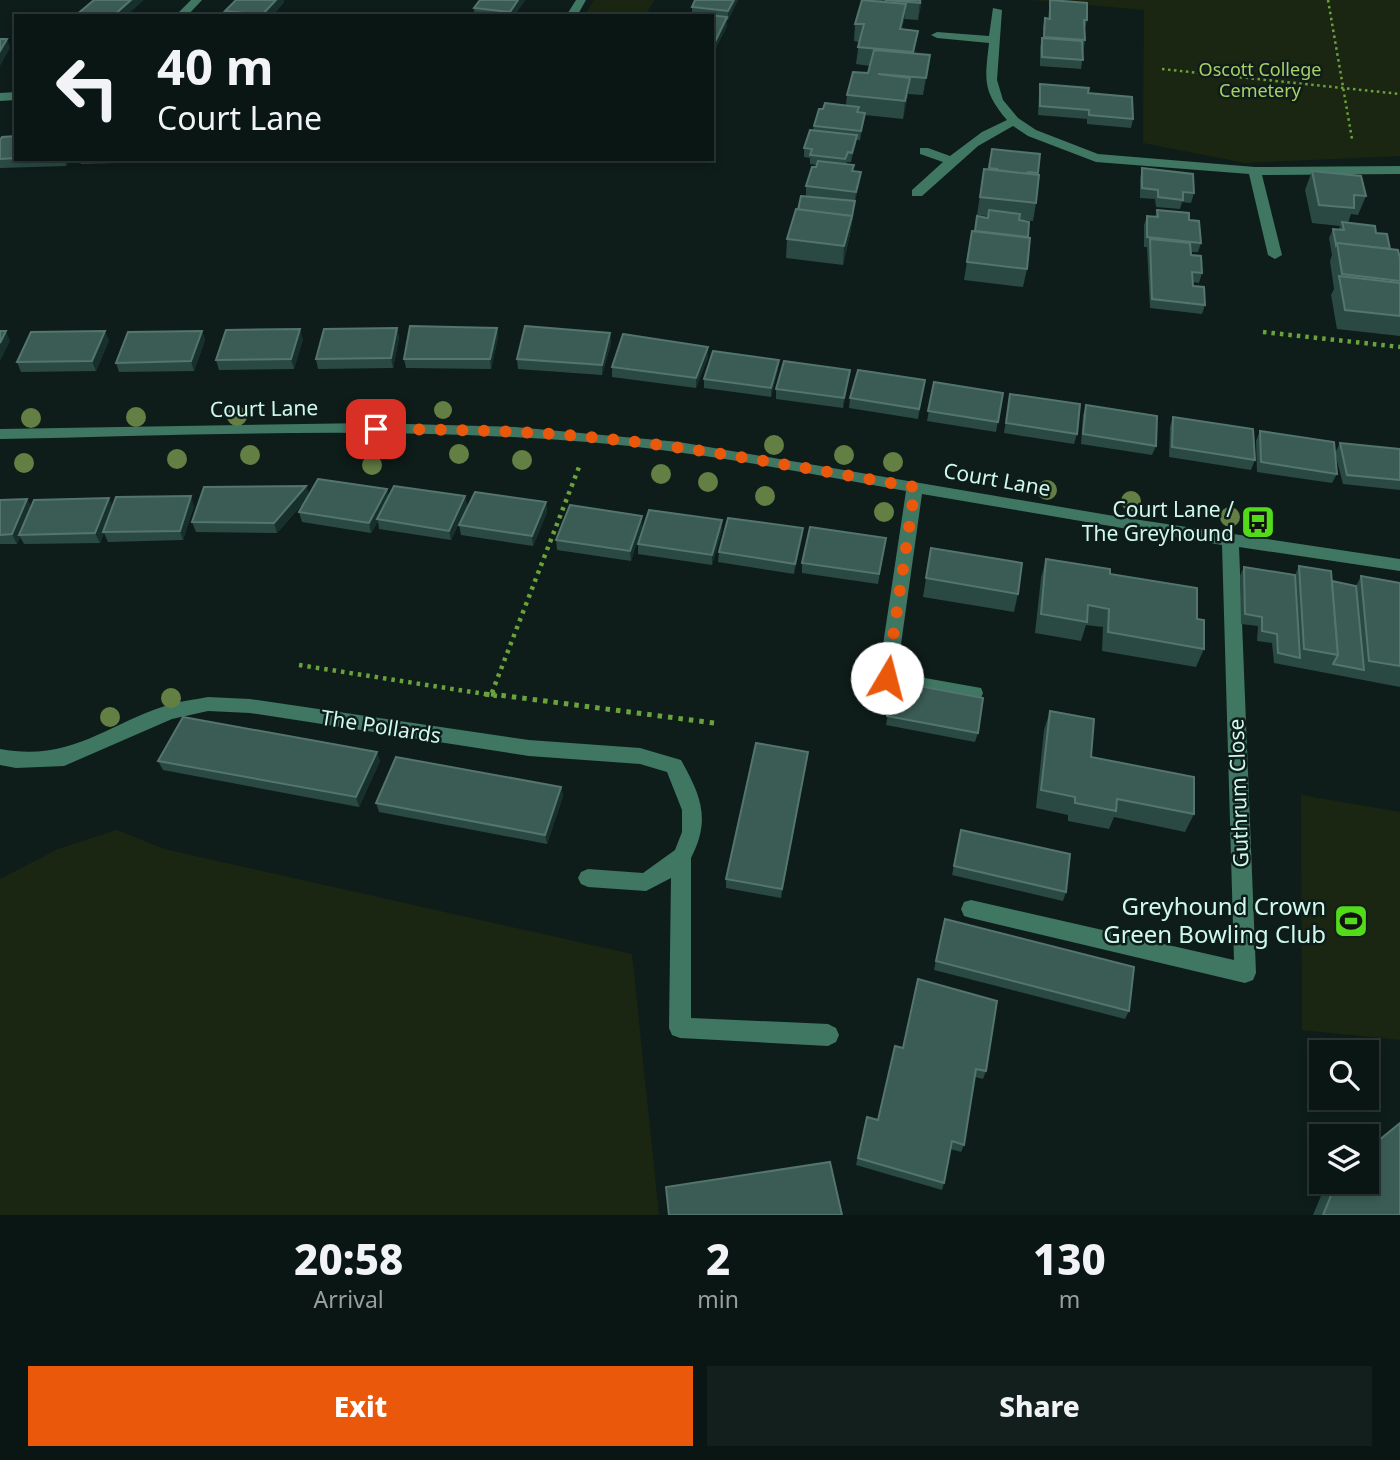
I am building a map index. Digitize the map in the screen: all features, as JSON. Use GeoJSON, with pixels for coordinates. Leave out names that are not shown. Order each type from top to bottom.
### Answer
{"type":"FeatureCollection","features":[{"type":"Feature","properties":{"kind":"street"},"geometry":{"type":"LineString","coordinates":[[182,14],[197,0]]}},
{"type":"Feature","properties":{"kind":"street"},"geometry":{"type":"LineString","coordinates":[[997,10],[991,80],[997,102],[1014,121],[1032,134],[1096,158],[1255,171],[1400,170]]}},
{"type":"Feature","properties":{"kind":"street"},"geometry":{"type":"LineString","coordinates":[[937,35],[994,40]]}},
{"type":"Feature","properties":{"kind":"street"},"geometry":{"type":"LineString","coordinates":[[917,193],[951,160],[990,130],[1014,121]]}},
{"type":"Feature","properties":{"kind":"street"},"geometry":{"type":"LineString","coordinates":[[924,151],[951,160]]}},
{"type":"Feature","properties":{"kind":"street"},"geometry":{"type":"LineString","coordinates":[[1255,171],[1275,255]]}},
{"type":"Feature","properties":{"kind":"street","name":"Court Lane"},"geometry":{"type":"LineString","coordinates":[[0,434],[364,429],[479,430],[590,437],[763,461],[1230,541],[1400,565]]}},
{"type":"Feature","properties":{"kind":"street"},"geometry":{"type":"LineString","coordinates":[[915,487],[887,678],[974,693]]}},
{"type":"Feature","properties":{"kind":"street","name":"Guthrum Close"},"geometry":{"type":"LineString","coordinates":[[971,909],[1245,973],[1230,541]]}},
{"type":"Feature","properties":{"kind":"street","name":"The Pollards"},"geometry":{"type":"LineString","coordinates":[[0,757],[16,760],[64,758],[169,712],[208,704],[250,706],[529,748],[640,756],[674,766],[691,793],[693,826],[681,857],[680,1028],[828,1035]]}},
{"type":"Feature","properties":{"kind":"street"},"geometry":{"type":"LineString","coordinates":[[588,878],[646,882],[681,857]]}},
{"type":"Feature","properties":{"kind":"path"},"geometry":{"type":"LineString","coordinates":[[1328,0],[1352,139]]}},
{"type":"Feature","properties":{"kind":"path"},"geometry":{"type":"LineString","coordinates":[[1163,69],[1400,94]]}},
{"type":"Feature","properties":{"kind":"path"},"geometry":{"type":"LineString","coordinates":[[1263,332],[1400,347]]}},
{"type":"Feature","properties":{"kind":"path"},"geometry":{"type":"LineString","coordinates":[[491,695],[590,437]]}},
{"type":"Feature","properties":{"kind":"path"},"geometry":{"type":"LineString","coordinates":[[299,665],[491,695],[714,723]]}},
{"type":"Feature","properties":{"kind":"green space"},"geometry":{"type":"Polygon","coordinates":[[[594,0],[654,0],[646,14],[585,14],[594,0]]]}},
{"type":"Feature","properties":{"kind":"green space","name":"Oscott College Cemetery"},"geometry":{"type":"Polygon","coordinates":[[[1031,0],[1400,0],[1400,156],[1245,163],[1143,143],[1144,10],[1031,0]]]}},
{"type":"Feature","properties":{"kind":"green space","name":"Greyhound Crown Green Bowling Club"},"geometry":{"type":"Polygon","coordinates":[[[1301,795],[1400,812],[1400,1040],[1302,1030],[1301,795]]]}},
{"type":"Feature","properties":{"kind":"green space"},"geometry":{"type":"Polygon","coordinates":[[[117,830],[164,849],[632,954],[659,1215],[0,1215],[0,879],[58,849],[117,830]]]}},
{"type":"Feature","properties":{"kind":"building"},"geometry":{"type":"Polygon","coordinates":[[[94,0],[131,0],[115,14],[77,14],[94,0]]]}},
{"type":"Feature","properties":{"kind":"building"},"geometry":{"type":"Polygon","coordinates":[[[236,0],[276,0],[263,14],[225,11],[236,0]]]}},
{"type":"Feature","properties":{"kind":"building"},"geometry":{"type":"Polygon","coordinates":[[[480,0],[518,0],[510,12],[474,8],[480,0]]]}},
{"type":"Feature","properties":{"kind":"building"},"geometry":{"type":"Polygon","coordinates":[[[695,0],[734,0],[728,11],[692,7],[695,0]]]}},
{"type":"Feature","properties":{"kind":"building"},"geometry":{"type":"Polygon","coordinates":[[[862,0],[906,4],[900,29],[918,31],[913,52],[858,47],[864,24],[855,24],[862,0]]]}},
{"type":"Feature","properties":{"kind":"building"},"geometry":{"type":"Polygon","coordinates":[[[885,0],[920,0],[920,3],[885,0]]]}},
{"type":"Feature","properties":{"kind":"building"},"geometry":{"type":"Polygon","coordinates":[[[1050,0],[1087,3],[1085,40],[1044,37],[1045,18],[1050,19],[1050,0]]]}},
{"type":"Feature","properties":{"kind":"building"},"geometry":{"type":"Polygon","coordinates":[[[714,16],[727,17],[714,44],[714,16]]]}},
{"type":"Feature","properties":{"kind":"building"},"geometry":{"type":"Polygon","coordinates":[[[1042,38],[1082,41],[1083,60],[1042,57],[1042,38]]]}},
{"type":"Feature","properties":{"kind":"building"},"geometry":{"type":"Polygon","coordinates":[[[0,39],[7,39],[0,51],[0,39]]]}},
{"type":"Feature","properties":{"kind":"building"},"geometry":{"type":"Polygon","coordinates":[[[874,50],[930,55],[926,78],[878,74],[910,78],[905,101],[847,95],[853,72],[868,73],[874,50]]]}},
{"type":"Feature","properties":{"kind":"building"},"geometry":{"type":"Polygon","coordinates":[[[1040,84],[1089,88],[1088,93],[1132,97],[1133,119],[1089,115],[1089,110],[1040,106],[1040,84]]]}},
{"type":"Feature","properties":{"kind":"building"},"geometry":{"type":"Polygon","coordinates":[[[825,103],[859,107],[857,112],[865,113],[861,131],[814,126],[819,109],[823,109],[825,103]]]}},
{"type":"Feature","properties":{"kind":"building"},"geometry":{"type":"Polygon","coordinates":[[[810,130],[857,135],[852,153],[848,152],[845,159],[810,155],[812,149],[804,148],[810,130]]]}},
{"type":"Feature","properties":{"kind":"building"},"geometry":{"type":"Polygon","coordinates":[[[14,136],[14,158],[0,159],[2,137],[14,136]]]}},
{"type":"Feature","properties":{"kind":"building"},"geometry":{"type":"Polygon","coordinates":[[[992,149],[1040,154],[1038,173],[1027,174],[989,168],[992,149]]]}},
{"type":"Feature","properties":{"kind":"building"},"geometry":{"type":"Polygon","coordinates":[[[818,161],[854,165],[852,171],[861,172],[856,192],[806,186],[812,167],[816,167],[818,161]]]}},
{"type":"Feature","properties":{"kind":"building"},"geometry":{"type":"Polygon","coordinates":[[[1142,168],[1193,174],[1194,193],[1183,192],[1183,200],[1158,197],[1158,190],[1142,188],[1142,168]]]}},
{"type":"Feature","properties":{"kind":"building"},"geometry":{"type":"Polygon","coordinates":[[[984,169],[1039,175],[1036,203],[980,197],[984,169]]]}},
{"type":"Feature","properties":{"kind":"building"},"geometry":{"type":"Polygon","coordinates":[[[1312,171],[1361,176],[1366,196],[1354,195],[1354,208],[1319,205],[1312,171]]]}},
{"type":"Feature","properties":{"kind":"building"},"geometry":{"type":"Polygon","coordinates":[[[801,196],[855,201],[852,216],[798,210],[801,196]]]}},
{"type":"Feature","properties":{"kind":"building"},"geometry":{"type":"Polygon","coordinates":[[[796,209],[852,216],[844,246],[787,239],[796,209]]]}},
{"type":"Feature","properties":{"kind":"building"},"geometry":{"type":"Polygon","coordinates":[[[989,210],[1020,214],[1019,220],[1029,222],[1028,237],[975,231],[977,216],[988,218],[989,210]]]}},
{"type":"Feature","properties":{"kind":"building"},"geometry":{"type":"Polygon","coordinates":[[[1157,210],[1189,213],[1189,220],[1199,221],[1201,243],[1147,237],[1147,216],[1158,217],[1157,210]]]}},
{"type":"Feature","properties":{"kind":"building"},"geometry":{"type":"Polygon","coordinates":[[[1342,222],[1375,226],[1376,233],[1387,234],[1390,249],[1336,245],[1333,229],[1344,230],[1342,222]]]}},
{"type":"Feature","properties":{"kind":"building"},"geometry":{"type":"Polygon","coordinates":[[[972,231],[1030,238],[1027,269],[967,262],[972,231]]]}},
{"type":"Feature","properties":{"kind":"building"},"geometry":{"type":"Polygon","coordinates":[[[1150,239],[1190,243],[1191,255],[1201,256],[1202,273],[1192,272],[1193,286],[1204,287],[1205,305],[1152,299],[1150,239]]]}},
{"type":"Feature","properties":{"kind":"building"},"geometry":{"type":"Polygon","coordinates":[[[1337,243],[1398,250],[1400,281],[1342,274],[1337,243]]]}},
{"type":"Feature","properties":{"kind":"building"},"geometry":{"type":"Polygon","coordinates":[[[1339,276],[1400,283],[1400,316],[1345,310],[1339,276]]]}},
{"type":"Feature","properties":{"kind":"building"},"geometry":{"type":"Polygon","coordinates":[[[410,326],[497,328],[490,359],[404,359],[410,326]]]}},
{"type":"Feature","properties":{"kind":"building"},"geometry":{"type":"Polygon","coordinates":[[[525,326],[610,333],[602,365],[517,359],[525,326]]]}},
{"type":"Feature","properties":{"kind":"building"},"geometry":{"type":"Polygon","coordinates":[[[397,328],[391,358],[316,359],[324,329],[397,328]]]}},
{"type":"Feature","properties":{"kind":"building"},"geometry":{"type":"Polygon","coordinates":[[[300,329],[291,359],[216,360],[226,330],[300,329]]]}},
{"type":"Feature","properties":{"kind":"building"},"geometry":{"type":"Polygon","coordinates":[[[0,331],[6,331],[0,343],[0,331]]]}},
{"type":"Feature","properties":{"kind":"building"},"geometry":{"type":"Polygon","coordinates":[[[105,331],[92,361],[17,362],[31,332],[105,331]]]}},
{"type":"Feature","properties":{"kind":"building"},"geometry":{"type":"Polygon","coordinates":[[[202,331],[191,361],[116,363],[128,332],[202,331]]]}},
{"type":"Feature","properties":{"kind":"building"},"geometry":{"type":"Polygon","coordinates":[[[623,334],[708,347],[696,378],[612,367],[623,334]]]}},
{"type":"Feature","properties":{"kind":"building"},"geometry":{"type":"Polygon","coordinates":[[[713,351],[779,360],[771,388],[704,379],[713,351]]]}},
{"type":"Feature","properties":{"kind":"building"},"geometry":{"type":"Polygon","coordinates":[[[784,361],[850,370],[844,398],[776,389],[784,361]]]}},
{"type":"Feature","properties":{"kind":"building"},"geometry":{"type":"Polygon","coordinates":[[[858,370],[925,380],[919,409],[850,398],[858,370]]]}},
{"type":"Feature","properties":{"kind":"building"},"geometry":{"type":"Polygon","coordinates":[[[934,382],[1003,393],[998,422],[928,411],[934,382]]]}},
{"type":"Feature","properties":{"kind":"building"},"geometry":{"type":"Polygon","coordinates":[[[1010,394],[1080,404],[1077,434],[1006,423],[1010,394]]]}},
{"type":"Feature","properties":{"kind":"building"},"geometry":{"type":"Polygon","coordinates":[[[1086,405],[1157,416],[1156,446],[1083,434],[1086,405]]]}},
{"type":"Feature","properties":{"kind":"building"},"geometry":{"type":"Polygon","coordinates":[[[1173,417],[1253,429],[1255,460],[1172,447],[1173,417]]]}},
{"type":"Feature","properties":{"kind":"building"},"geometry":{"type":"Polygon","coordinates":[[[1260,431],[1334,442],[1337,474],[1261,462],[1260,431]]]}},
{"type":"Feature","properties":{"kind":"building"},"geometry":{"type":"Polygon","coordinates":[[[1340,443],[1400,449],[1400,480],[1347,475],[1340,443]]]}},
{"type":"Feature","properties":{"kind":"building"},"geometry":{"type":"Polygon","coordinates":[[[318,479],[387,489],[369,523],[299,512],[318,479]]]}},
{"type":"Feature","properties":{"kind":"building"},"geometry":{"type":"Polygon","coordinates":[[[306,486],[274,523],[192,522],[204,487],[306,486]]]}},
{"type":"Feature","properties":{"kind":"building"},"geometry":{"type":"Polygon","coordinates":[[[394,486],[465,496],[449,531],[377,519],[394,486]]]}},
{"type":"Feature","properties":{"kind":"building"},"geometry":{"type":"Polygon","coordinates":[[[475,492],[546,502],[532,536],[459,525],[475,492]]]}},
{"type":"Feature","properties":{"kind":"building"},"geometry":{"type":"Polygon","coordinates":[[[191,496],[180,531],[103,532],[116,497],[191,496]]]}},
{"type":"Feature","properties":{"kind":"building"},"geometry":{"type":"Polygon","coordinates":[[[109,498],[95,533],[19,535],[34,500],[109,498]]]}},
{"type":"Feature","properties":{"kind":"building"},"geometry":{"type":"Polygon","coordinates":[[[27,499],[12,534],[0,535],[0,500],[27,499]]]}},
{"type":"Feature","properties":{"kind":"building"},"geometry":{"type":"Polygon","coordinates":[[[570,505],[642,516],[630,551],[556,540],[570,505]]]}},
{"type":"Feature","properties":{"kind":"building"},"geometry":{"type":"Polygon","coordinates":[[[649,510],[722,520],[712,555],[638,544],[649,510]]]}},
{"type":"Feature","properties":{"kind":"building"},"geometry":{"type":"Polygon","coordinates":[[[728,518],[803,528],[795,564],[719,552],[728,518]]]}},
{"type":"Feature","properties":{"kind":"building"},"geometry":{"type":"Polygon","coordinates":[[[810,527],[886,538],[879,574],[802,563],[810,527]]]}},
{"type":"Feature","properties":{"kind":"building"},"geometry":{"type":"Polygon","coordinates":[[[931,548],[1022,563],[1018,594],[926,578],[931,548]]]}},
{"type":"Feature","properties":{"kind":"building"},"geometry":{"type":"Polygon","coordinates":[[[1046,559],[1110,569],[1110,574],[1197,588],[1197,619],[1204,620],[1204,649],[1108,632],[1109,609],[1088,605],[1087,622],[1041,614],[1046,559]]]}},
{"type":"Feature","properties":{"kind":"building"},"geometry":{"type":"Polygon","coordinates":[[[1299,566],[1331,571],[1338,655],[1304,649],[1299,566]]]}},
{"type":"Feature","properties":{"kind":"building"},"geometry":{"type":"Polygon","coordinates":[[[1244,567],[1295,575],[1300,658],[1278,653],[1277,634],[1262,631],[1262,617],[1245,614],[1244,567]]]}},
{"type":"Feature","properties":{"kind":"building"},"geometry":{"type":"Polygon","coordinates":[[[1361,576],[1400,583],[1400,666],[1369,661],[1361,576]]]}},
{"type":"Feature","properties":{"kind":"building"},"geometry":{"type":"Polygon","coordinates":[[[1332,581],[1356,586],[1364,670],[1333,664],[1338,655],[1332,581]]]}},
{"type":"Feature","properties":{"kind":"building"},"geometry":{"type":"Polygon","coordinates":[[[893,681],[983,698],[978,733],[887,716],[893,681]]]}},
{"type":"Feature","properties":{"kind":"building"},"geometry":{"type":"Polygon","coordinates":[[[1050,711],[1094,719],[1091,757],[1194,777],[1194,814],[1117,799],[1116,811],[1075,803],[1075,797],[1041,790],[1050,711]]]}},
{"type":"Feature","properties":{"kind":"building"},"geometry":{"type":"Polygon","coordinates":[[[183,717],[377,752],[356,797],[158,761],[183,717]]]}},
{"type":"Feature","properties":{"kind":"building"},"geometry":{"type":"Polygon","coordinates":[[[756,743],[808,752],[782,889],[726,879],[756,743]]]}},
{"type":"Feature","properties":{"kind":"building"},"geometry":{"type":"Polygon","coordinates":[[[396,757],[561,787],[545,835],[376,803],[396,757]]]}},
{"type":"Feature","properties":{"kind":"building"},"geometry":{"type":"Polygon","coordinates":[[[961,830],[1070,854],[1066,892],[954,866],[961,830]]]}},
{"type":"Feature","properties":{"kind":"building"},"geometry":{"type":"Polygon","coordinates":[[[945,919],[1134,967],[1129,1011],[936,961],[945,919]]]}},
{"type":"Feature","properties":{"kind":"building"},"geometry":{"type":"Polygon","coordinates":[[[918,979],[997,1001],[986,1071],[976,1069],[964,1145],[952,1141],[944,1183],[858,1158],[867,1117],[878,1120],[895,1046],[903,1048],[918,979]]]}},
{"type":"Feature","properties":{"kind":"building"},"geometry":{"type":"Polygon","coordinates":[[[1400,1123],[1400,1215],[1323,1215],[1332,1194],[1379,1194],[1379,1140],[1400,1123]]]}},
{"type":"Feature","properties":{"kind":"building"},"geometry":{"type":"Polygon","coordinates":[[[830,1162],[842,1215],[669,1215],[666,1187],[830,1162]]]}},
{"type":"Feature","properties":{"kind":"place","name":"Court Lane / The Greyhound"},"geometry":{"type":"Point","coordinates":[1258,522]}},
{"type":"Feature","properties":{"kind":"place","name":"Greyhound Crown Green Bowling Club"},"geometry":{"type":"Point","coordinates":[1351,921]}},
{"type":"Feature","properties":{"kind":"route"},"geometry":{"type":"LineString","coordinates":[[376,429],[479,430],[590,437],[763,461],[915,487],[887,678]]}}]}
